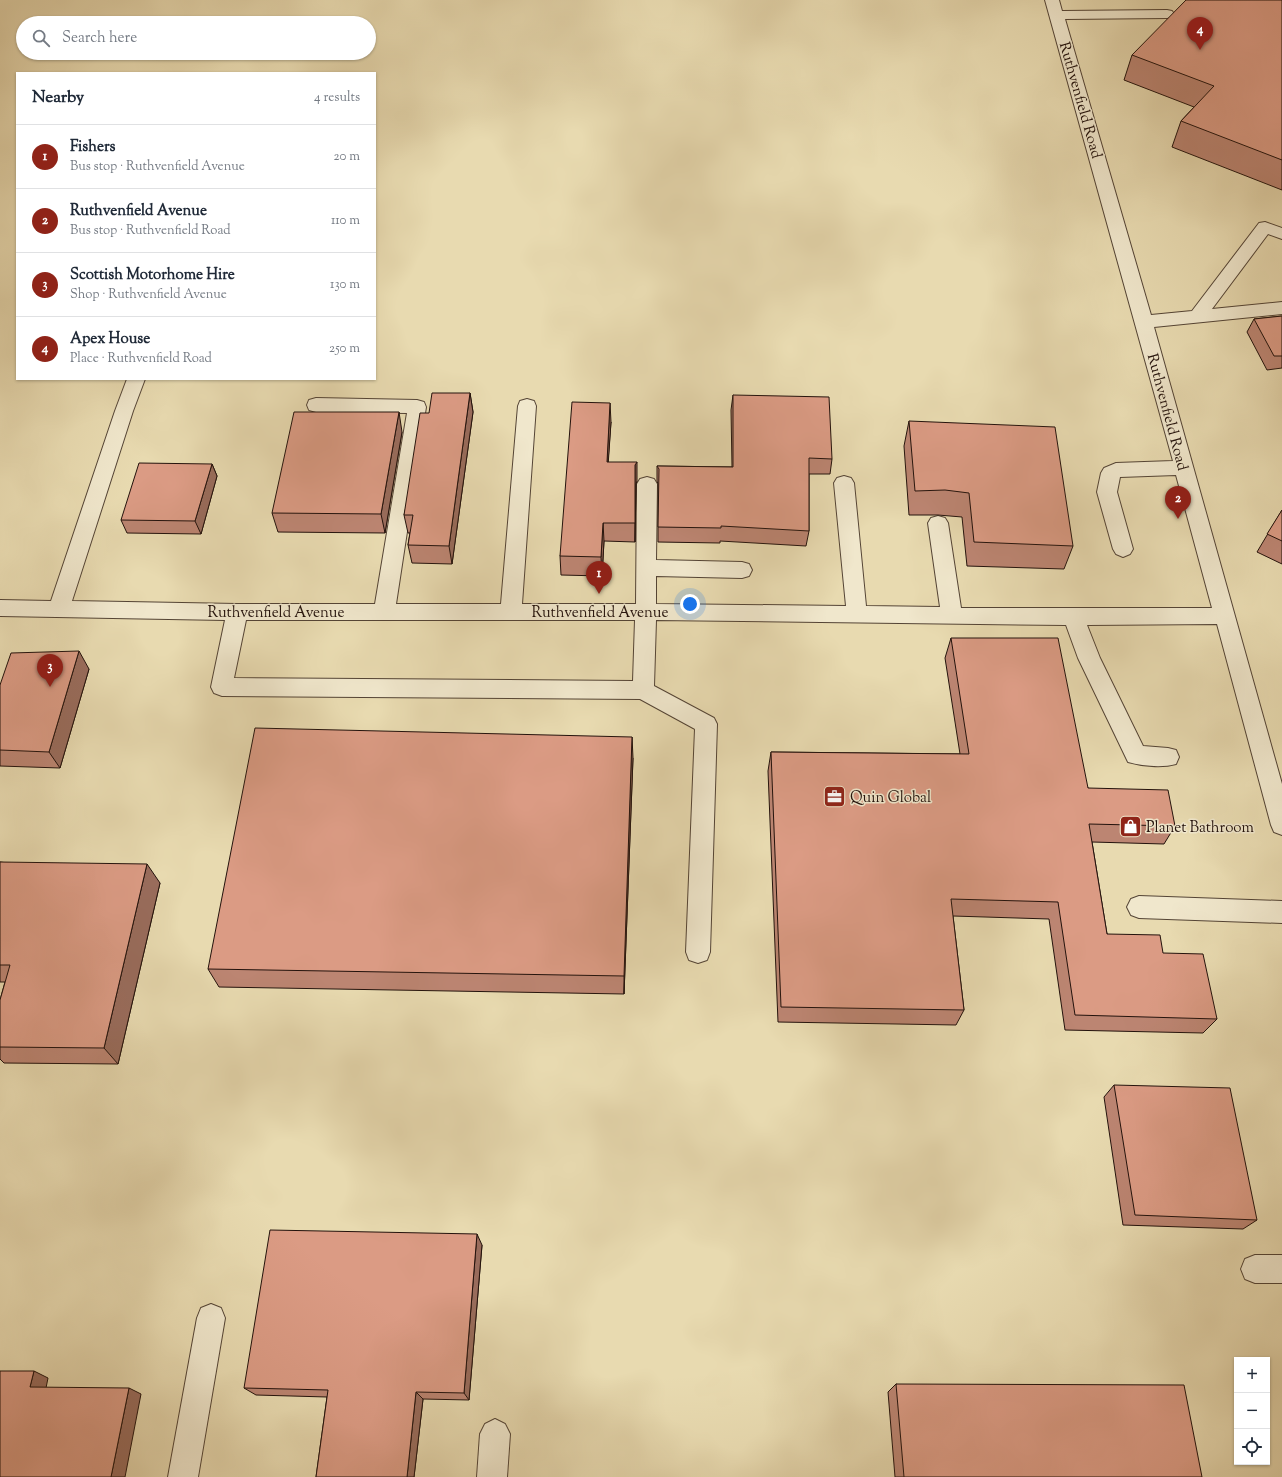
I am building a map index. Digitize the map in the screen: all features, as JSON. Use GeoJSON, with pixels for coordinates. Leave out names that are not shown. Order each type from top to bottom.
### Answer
{"type":"FeatureCollection","features":[{"type":"Feature","properties":{"kind":"street"},"geometry":{"type":"LineString","coordinates":[[1054,7],[1167,14]]}},
{"type":"Feature","properties":{"kind":"street","name":"Ruthvenfield Road"},"geometry":{"type":"LineString","coordinates":[[1054,7],[1144,322],[1282,825]]}},
{"type":"Feature","properties":{"kind":"street"},"geometry":{"type":"LineString","coordinates":[[1198,315],[1264,227],[1282,234]]}},
{"type":"Feature","properties":{"kind":"street"},"geometry":{"type":"LineString","coordinates":[[1144,322],[1198,315],[1282,308]]}},
{"type":"Feature","properties":{"kind":"street"},"geometry":{"type":"LineString","coordinates":[[59,609],[136,380]]}},
{"type":"Feature","properties":{"kind":"street"},"geometry":{"type":"LineString","coordinates":[[316,405],[417,407],[384,612]]}},
{"type":"Feature","properties":{"kind":"street"},"geometry":{"type":"LineString","coordinates":[[511,612],[527,406]]}},
{"type":"Feature","properties":{"kind":"street"},"geometry":{"type":"LineString","coordinates":[[1123,549],[1107,492],[1111,473],[1116,470],[1183,468]]}},
{"type":"Feature","properties":{"kind":"street"},"geometry":{"type":"LineString","coordinates":[[844,483],[857,615]]}},
{"type":"Feature","properties":{"kind":"street"},"geometry":{"type":"LineString","coordinates":[[643,690],[646,612],[647,484]]}},
{"type":"Feature","properties":{"kind":"street"},"geometry":{"type":"LineString","coordinates":[[938,523],[952,616]]}},
{"type":"Feature","properties":{"kind":"street"},"geometry":{"type":"LineString","coordinates":[[646,568],[742,570]]}},
{"type":"Feature","properties":{"kind":"street","name":"Ruthvenfield Avenue"},"geometry":{"type":"LineString","coordinates":[[0,608],[237,612],[646,612],[1073,617],[1224,616]]}},
{"type":"Feature","properties":{"kind":"street"},"geometry":{"type":"LineString","coordinates":[[237,612],[222,687],[643,690],[706,724],[698,952]]}},
{"type":"Feature","properties":{"kind":"street"},"geometry":{"type":"LineString","coordinates":[[1073,617],[1089,658],[1136,755],[1168,757]]}},
{"type":"Feature","properties":{"kind":"street"},"geometry":{"type":"LineString","coordinates":[[1139,907],[1282,912]]}},
{"type":"Feature","properties":{"kind":"street"},"geometry":{"type":"LineString","coordinates":[[1255,1269],[1282,1269]]}},
{"type":"Feature","properties":{"kind":"street"},"geometry":{"type":"LineString","coordinates":[[184,1477],[211,1318]]}},
{"type":"Feature","properties":{"kind":"street"},"geometry":{"type":"LineString","coordinates":[[492,1477],[495,1434]]}},
{"type":"Feature","properties":{"kind":"building"},"geometry":{"type":"Polygon","coordinates":[[[1186,0],[1282,0],[1282,160],[1181,121],[1214,86],[1132,55],[1186,0]]]}},
{"type":"Feature","properties":{"kind":"building"},"geometry":{"type":"Polygon","coordinates":[[[1282,316],[1282,356],[1274,356],[1254,319],[1282,316]]]}},
{"type":"Feature","properties":{"kind":"building"},"geometry":{"type":"Polygon","coordinates":[[[432,393],[470,393],[449,546],[408,545],[413,515],[404,515],[420,413],[429,413],[432,393]]]}},
{"type":"Feature","properties":{"kind":"building"},"geometry":{"type":"Polygon","coordinates":[[[733,395],[829,397],[832,459],[809,458],[809,531],[721,526],[721,528],[658,527],[659,469],[657,466],[733,467],[733,395]]]}},
{"type":"Feature","properties":{"kind":"building"},"geometry":{"type":"Polygon","coordinates":[[[572,402],[610,403],[607,462],[637,462],[635,465],[635,523],[603,523],[601,557],[560,556],[572,402]]]}},
{"type":"Feature","properties":{"kind":"building"},"geometry":{"type":"Polygon","coordinates":[[[294,412],[399,412],[381,514],[272,513],[294,412]]]}},
{"type":"Feature","properties":{"kind":"building"},"geometry":{"type":"Polygon","coordinates":[[[909,421],[1055,427],[1073,546],[974,542],[969,493],[945,490],[915,491],[909,421]]]}},
{"type":"Feature","properties":{"kind":"building"},"geometry":{"type":"Polygon","coordinates":[[[139,463],[212,464],[195,521],[121,520],[139,463]]]}},
{"type":"Feature","properties":{"kind":"building"},"geometry":{"type":"Polygon","coordinates":[[[1282,510],[1282,541],[1267,534],[1282,510]]]}},
{"type":"Feature","properties":{"kind":"building"},"geometry":{"type":"Polygon","coordinates":[[[951,638],[1058,638],[1088,788],[1168,790],[1175,826],[1089,824],[1107,934],[1160,935],[1163,953],[1203,954],[1217,1019],[1075,1015],[1058,902],[951,899],[964,1010],[781,1007],[771,752],[969,754],[951,638]]]}},
{"type":"Feature","properties":{"kind":"building"},"geometry":{"type":"Polygon","coordinates":[[[79,651],[49,752],[0,750],[0,685],[11,653],[79,651]]]}},
{"type":"Feature","properties":{"kind":"building"},"geometry":{"type":"Polygon","coordinates":[[[255,728],[632,737],[624,976],[208,969],[255,728]]]}},
{"type":"Feature","properties":{"kind":"building"},"geometry":{"type":"Polygon","coordinates":[[[0,862],[147,864],[104,1048],[0,1047],[0,1000],[10,965],[0,965],[0,862]]]}},
{"type":"Feature","properties":{"kind":"building"},"geometry":{"type":"Polygon","coordinates":[[[1114,1085],[1230,1088],[1257,1220],[1135,1215],[1114,1085]]]}},
{"type":"Feature","properties":{"kind":"building"},"geometry":{"type":"Polygon","coordinates":[[[270,1230],[477,1234],[464,1393],[416,1392],[407,1477],[316,1477],[328,1390],[244,1388],[270,1230]]]}},
{"type":"Feature","properties":{"kind":"building"},"geometry":{"type":"Polygon","coordinates":[[[0,1371],[34,1371],[30,1387],[129,1388],[111,1477],[0,1477],[0,1371]]]}},
{"type":"Feature","properties":{"kind":"building"},"geometry":{"type":"Polygon","coordinates":[[[896,1384],[1184,1385],[1202,1477],[904,1477],[896,1384]]]}},
{"type":"Feature","properties":{"kind":"place","name":"Apex House"},"geometry":{"type":"Point","coordinates":[1200,50]}},
{"type":"Feature","properties":{"kind":"place","name":"Ruthvenfield Avenue"},"geometry":{"type":"Point","coordinates":[1178,519]}},
{"type":"Feature","properties":{"kind":"place","name":"Fishers"},"geometry":{"type":"Point","coordinates":[599,594]}},
{"type":"Feature","properties":{"kind":"place","name":"Scottish Motorhome Hire"},"geometry":{"type":"Point","coordinates":[50,687]}},
{"type":"Feature","properties":{"kind":"place","name":"Quin Global"},"geometry":{"type":"Point","coordinates":[835,797]}},
{"type":"Feature","properties":{"kind":"place","name":"Planet Bathroom"},"geometry":{"type":"Point","coordinates":[1130,827]}}]}
